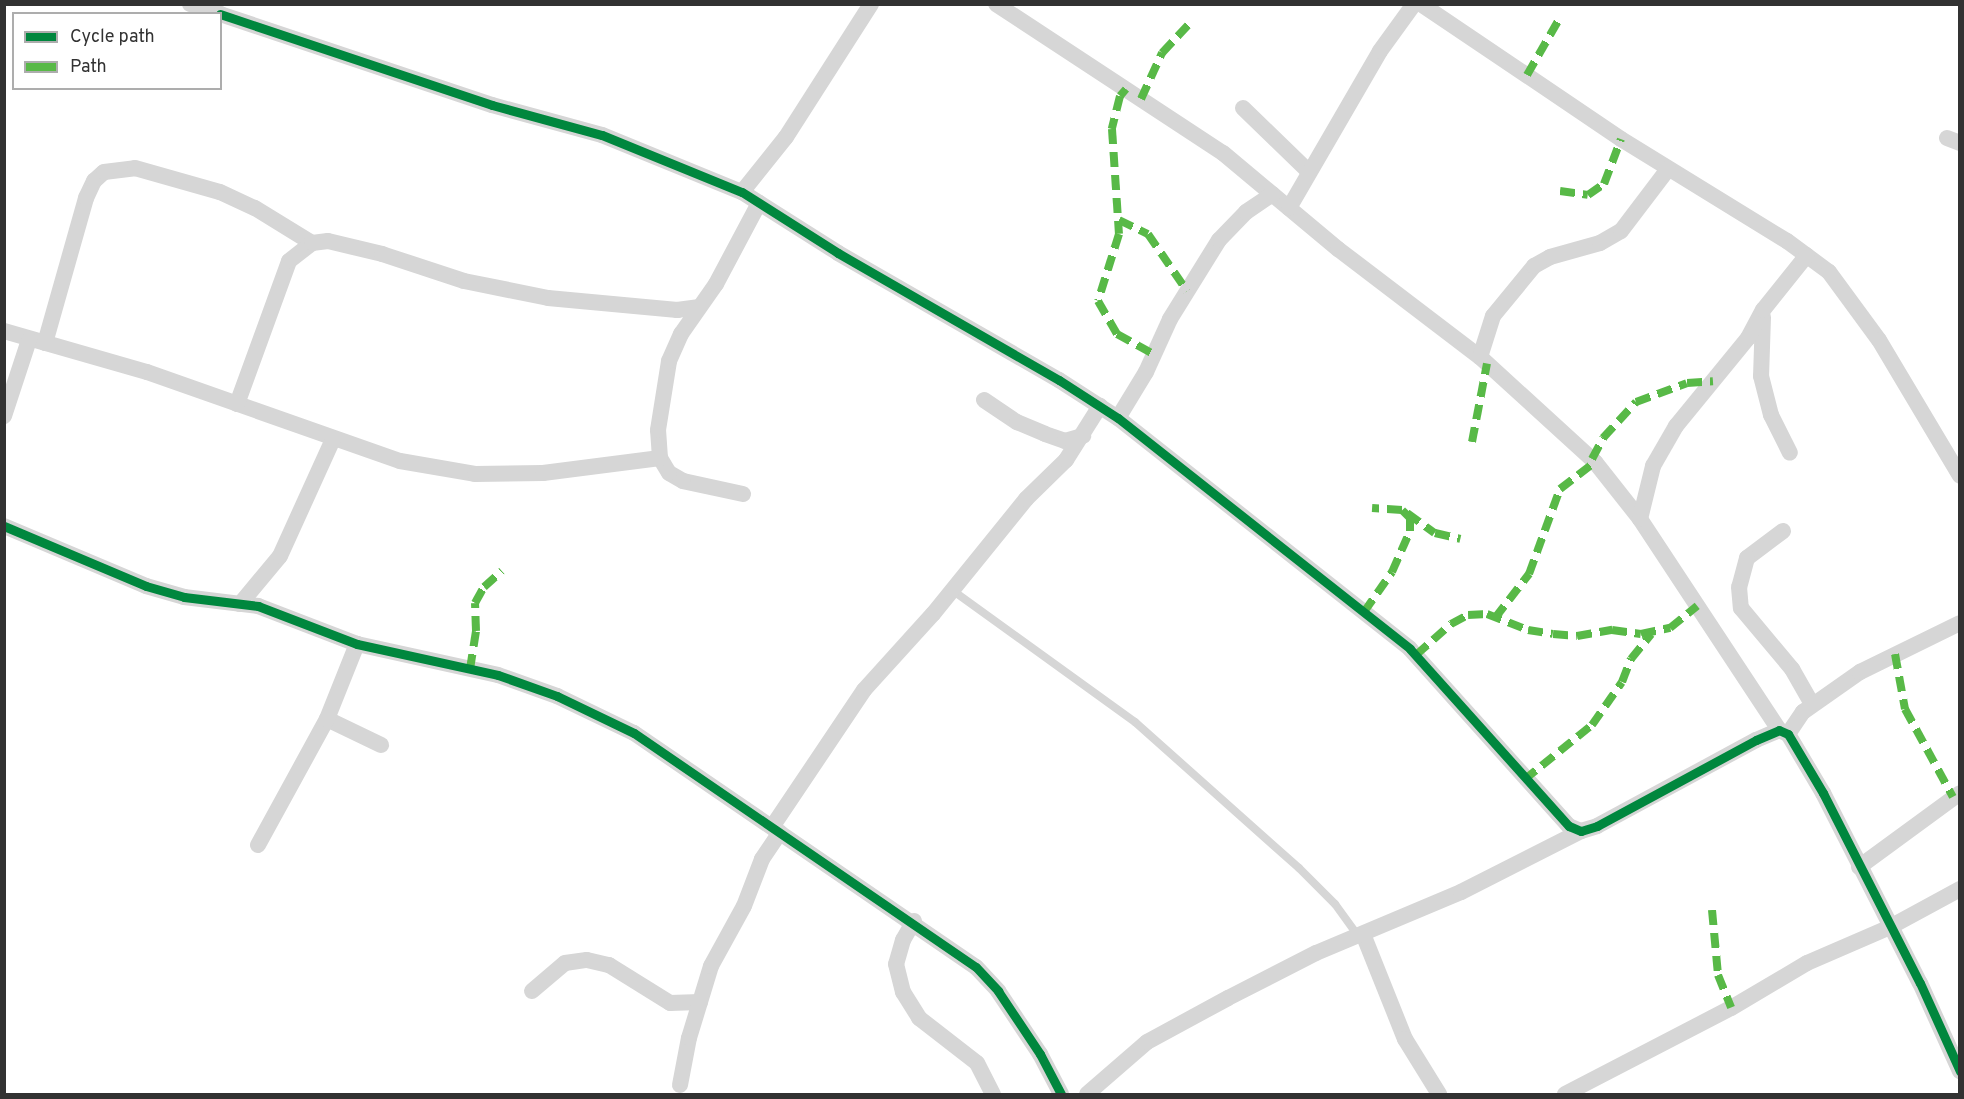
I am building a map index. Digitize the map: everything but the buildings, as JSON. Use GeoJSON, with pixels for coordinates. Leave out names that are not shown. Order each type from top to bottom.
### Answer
{"type":"FeatureCollection","features":[{"type":"Feature","properties":{"kind":"street"},"geometry":{"type":"LineString","coordinates":[[190,4],[214,12]]}},
{"type":"Feature","properties":{"kind":"street"},"geometry":{"type":"LineString","coordinates":[[742,192],[786,137],[871,4]]}},
{"type":"Feature","properties":{"kind":"street"},"geometry":{"type":"LineString","coordinates":[[996,4],[1223,153],[1289,208],[1480,357],[1601,467],[1640,519],[1783,732],[1805,758],[1959,1071]]}},
{"type":"Feature","properties":{"kind":"street"},"geometry":{"type":"LineString","coordinates":[[1289,208],[1380,51],[1414,4]]}},
{"type":"Feature","properties":{"kind":"street"},"geometry":{"type":"LineString","coordinates":[[1421,4],[1668,169],[1807,255],[1842,286],[1959,476]]}},
{"type":"Feature","properties":{"kind":"street"},"geometry":{"type":"LineString","coordinates":[[222,15],[492,105],[602,135],[742,192],[1100,406],[1410,649],[1554,813],[1581,831]]}},
{"type":"Feature","properties":{"kind":"street"},"geometry":{"type":"LineString","coordinates":[[1243,108],[1309,172]]}},
{"type":"Feature","properties":{"kind":"street"},"geometry":{"type":"LineString","coordinates":[[4,417],[37,341],[86,198],[94,181],[104,172],[135,168],[220,192],[263,212],[312,243]]}},
{"type":"Feature","properties":{"kind":"street"},"geometry":{"type":"LineString","coordinates":[[1480,357],[1493,316],[1534,266],[1550,257],[1600,243],[1621,231],[1668,169]]}},
{"type":"Feature","properties":{"kind":"street"},"geometry":{"type":"LineString","coordinates":[[1118,418],[1146,372],[1170,319],[1220,240],[1240,217],[1273,194]]}},
{"type":"Feature","properties":{"kind":"street"},"geometry":{"type":"LineString","coordinates":[[743,494],[683,481],[669,473],[660,458],[658,430],[669,361],[698,307],[716,284],[759,203]]}},
{"type":"Feature","properties":{"kind":"street"},"geometry":{"type":"LineString","coordinates":[[237,405],[289,261],[312,243],[328,241],[371,251],[464,281],[548,298],[677,310],[698,307]]}},
{"type":"Feature","properties":{"kind":"street"},"geometry":{"type":"LineString","coordinates":[[1640,519],[1653,466],[1676,426],[1748,338],[1763,310],[1807,255]]}},
{"type":"Feature","properties":{"kind":"street"},"geometry":{"type":"LineString","coordinates":[[1763,310],[1761,376],[1771,415],[1790,453]]}},
{"type":"Feature","properties":{"kind":"street"},"geometry":{"type":"LineString","coordinates":[[4,331],[147,372],[400,461],[474,474],[543,473],[660,458]]}},
{"type":"Feature","properties":{"kind":"street"},"geometry":{"type":"LineString","coordinates":[[984,400],[1017,422],[1045,434],[1065,441],[1083,436]]}},
{"type":"Feature","properties":{"kind":"street"},"geometry":{"type":"LineString","coordinates":[[680,1085],[711,966],[744,906],[776,830],[864,690],[952,590],[994,536],[1083,436],[1100,406]]}},
{"type":"Feature","properties":{"kind":"street"},"geometry":{"type":"LineString","coordinates":[[240,604],[280,556],[333,439]]}},
{"type":"Feature","properties":{"kind":"street"},"geometry":{"type":"LineString","coordinates":[[4,526],[146,586],[184,597],[240,604],[287,615],[357,644],[498,675],[558,696],[634,733],[914,921],[976,967],[998,991],[1040,1054],[1061,1095]]}},
{"type":"Feature","properties":{"kind":"street"},"geometry":{"type":"LineString","coordinates":[[1783,531],[1747,558],[1739,587],[1741,608],[1761,637],[1792,669],[1812,704]]}},
{"type":"Feature","properties":{"kind":"street"},"geometry":{"type":"LineString","coordinates":[[1087,1095],[1147,1042],[1316,953],[1461,892],[1783,732],[1812,704],[1860,672],[1959,623]]}},
{"type":"Feature","properties":{"kind":"street"},"geometry":{"type":"LineString","coordinates":[[258,845],[327,718],[357,644]]}},
{"type":"Feature","properties":{"kind":"street"},"geometry":{"type":"LineString","coordinates":[[327,718],[381,745]]}},
{"type":"Feature","properties":{"kind":"street"},"geometry":{"type":"LineString","coordinates":[[1859,867],[1959,793]]}},
{"type":"Feature","properties":{"kind":"street"},"geometry":{"type":"LineString","coordinates":[[1565,1095],[1807,963],[1890,927],[1959,889]]}},
{"type":"Feature","properties":{"kind":"street"},"geometry":{"type":"LineString","coordinates":[[914,921],[903,940],[896,964],[903,992],[919,1018],[977,1063],[993,1095]]}},
{"type":"Feature","properties":{"kind":"street"},"geometry":{"type":"LineString","coordinates":[[1361,935],[1406,1039],[1439,1095]]}},
{"type":"Feature","properties":{"kind":"street"},"geometry":{"type":"LineString","coordinates":[[532,991],[565,963],[587,960],[609,965],[670,1003],[700,1002]]}},
{"type":"Feature","properties":{"kind":"lane"},"geometry":{"type":"LineString","coordinates":[[952,590],[1135,722],[1299,868],[1335,904],[1361,935]]}},
{"type":"Feature","properties":{"kind":"marked path"},"geometry":{"type":"LineString","coordinates":[[1527,75],[1558,21]]}},
{"type":"Feature","properties":{"kind":"marked path"},"geometry":{"type":"LineString","coordinates":[[1141,99],[1162,53],[1190,23]]}},
{"type":"Feature","properties":{"kind":"marked path"},"geometry":{"type":"LineString","coordinates":[[1126,89],[1120,96],[1112,129],[1119,234],[1098,301],[1117,334],[1155,355]]}},
{"type":"Feature","properties":{"kind":"marked path"},"geometry":{"type":"LineString","coordinates":[[1560,191],[1588,195],[1604,184],[1621,139]]}},
{"type":"Feature","properties":{"kind":"marked path"},"geometry":{"type":"LineString","coordinates":[[1119,220],[1148,234],[1187,291]]}},
{"type":"Feature","properties":{"kind":"marked path"},"geometry":{"type":"LineString","coordinates":[[1472,442],[1487,363]]}},
{"type":"Feature","properties":{"kind":"marked path"},"geometry":{"type":"LineString","coordinates":[[1592,459],[1603,438],[1636,402],[1687,383],[1713,381]]}},
{"type":"Feature","properties":{"kind":"marked path"},"geometry":{"type":"LineString","coordinates":[[1495,618],[1529,574],[1560,489],[1595,462]]}},
{"type":"Feature","properties":{"kind":"marked path"},"geometry":{"type":"LineString","coordinates":[[1364,612],[1392,572],[1410,531],[1410,518],[1402,510],[1372,508]]}},
{"type":"Feature","properties":{"kind":"marked path"},"geometry":{"type":"LineString","coordinates":[[1407,513],[1435,533],[1460,539]]}},
{"type":"Feature","properties":{"kind":"marked path"},"geometry":{"type":"LineString","coordinates":[[470,669],[476,631],[475,603],[484,587],[502,571]]}},
{"type":"Feature","properties":{"kind":"marked path"},"geometry":{"type":"LineString","coordinates":[[1416,655],[1451,624],[1468,615],[1487,614],[1528,630],[1553,634],[1577,636],[1612,630],[1641,634],[1670,628],[1697,606]]}},
{"type":"Feature","properties":{"kind":"marked path"},"geometry":{"type":"LineString","coordinates":[[1524,780],[1592,725],[1622,682],[1631,659],[1651,634]]}},
{"type":"Feature","properties":{"kind":"marked path"},"geometry":{"type":"LineString","coordinates":[[1895,654],[1905,709],[1953,797]]}},
{"type":"Feature","properties":{"kind":"marked path"},"geometry":{"type":"LineString","coordinates":[[1712,910],[1718,975],[1731,1008]]}},
{"type":"Feature","properties":{"kind":"cycle path"},"geometry":{"type":"LineString","coordinates":[[222,15],[492,105],[602,135],[742,192],[838,253],[1059,380],[1118,418],[1410,649],[1569,826],[1581,831],[1597,826],[1756,740],[1779,730],[1788,734],[1823,793],[1920,983],[1960,1071]]}},
{"type":"Feature","properties":{"kind":"cycle path"},"geometry":{"type":"LineString","coordinates":[[4,526],[146,586],[184,597],[258,606],[357,644],[498,675],[557,696],[634,733],[976,967],[998,991],[1040,1054],[1061,1094]]}}]}
